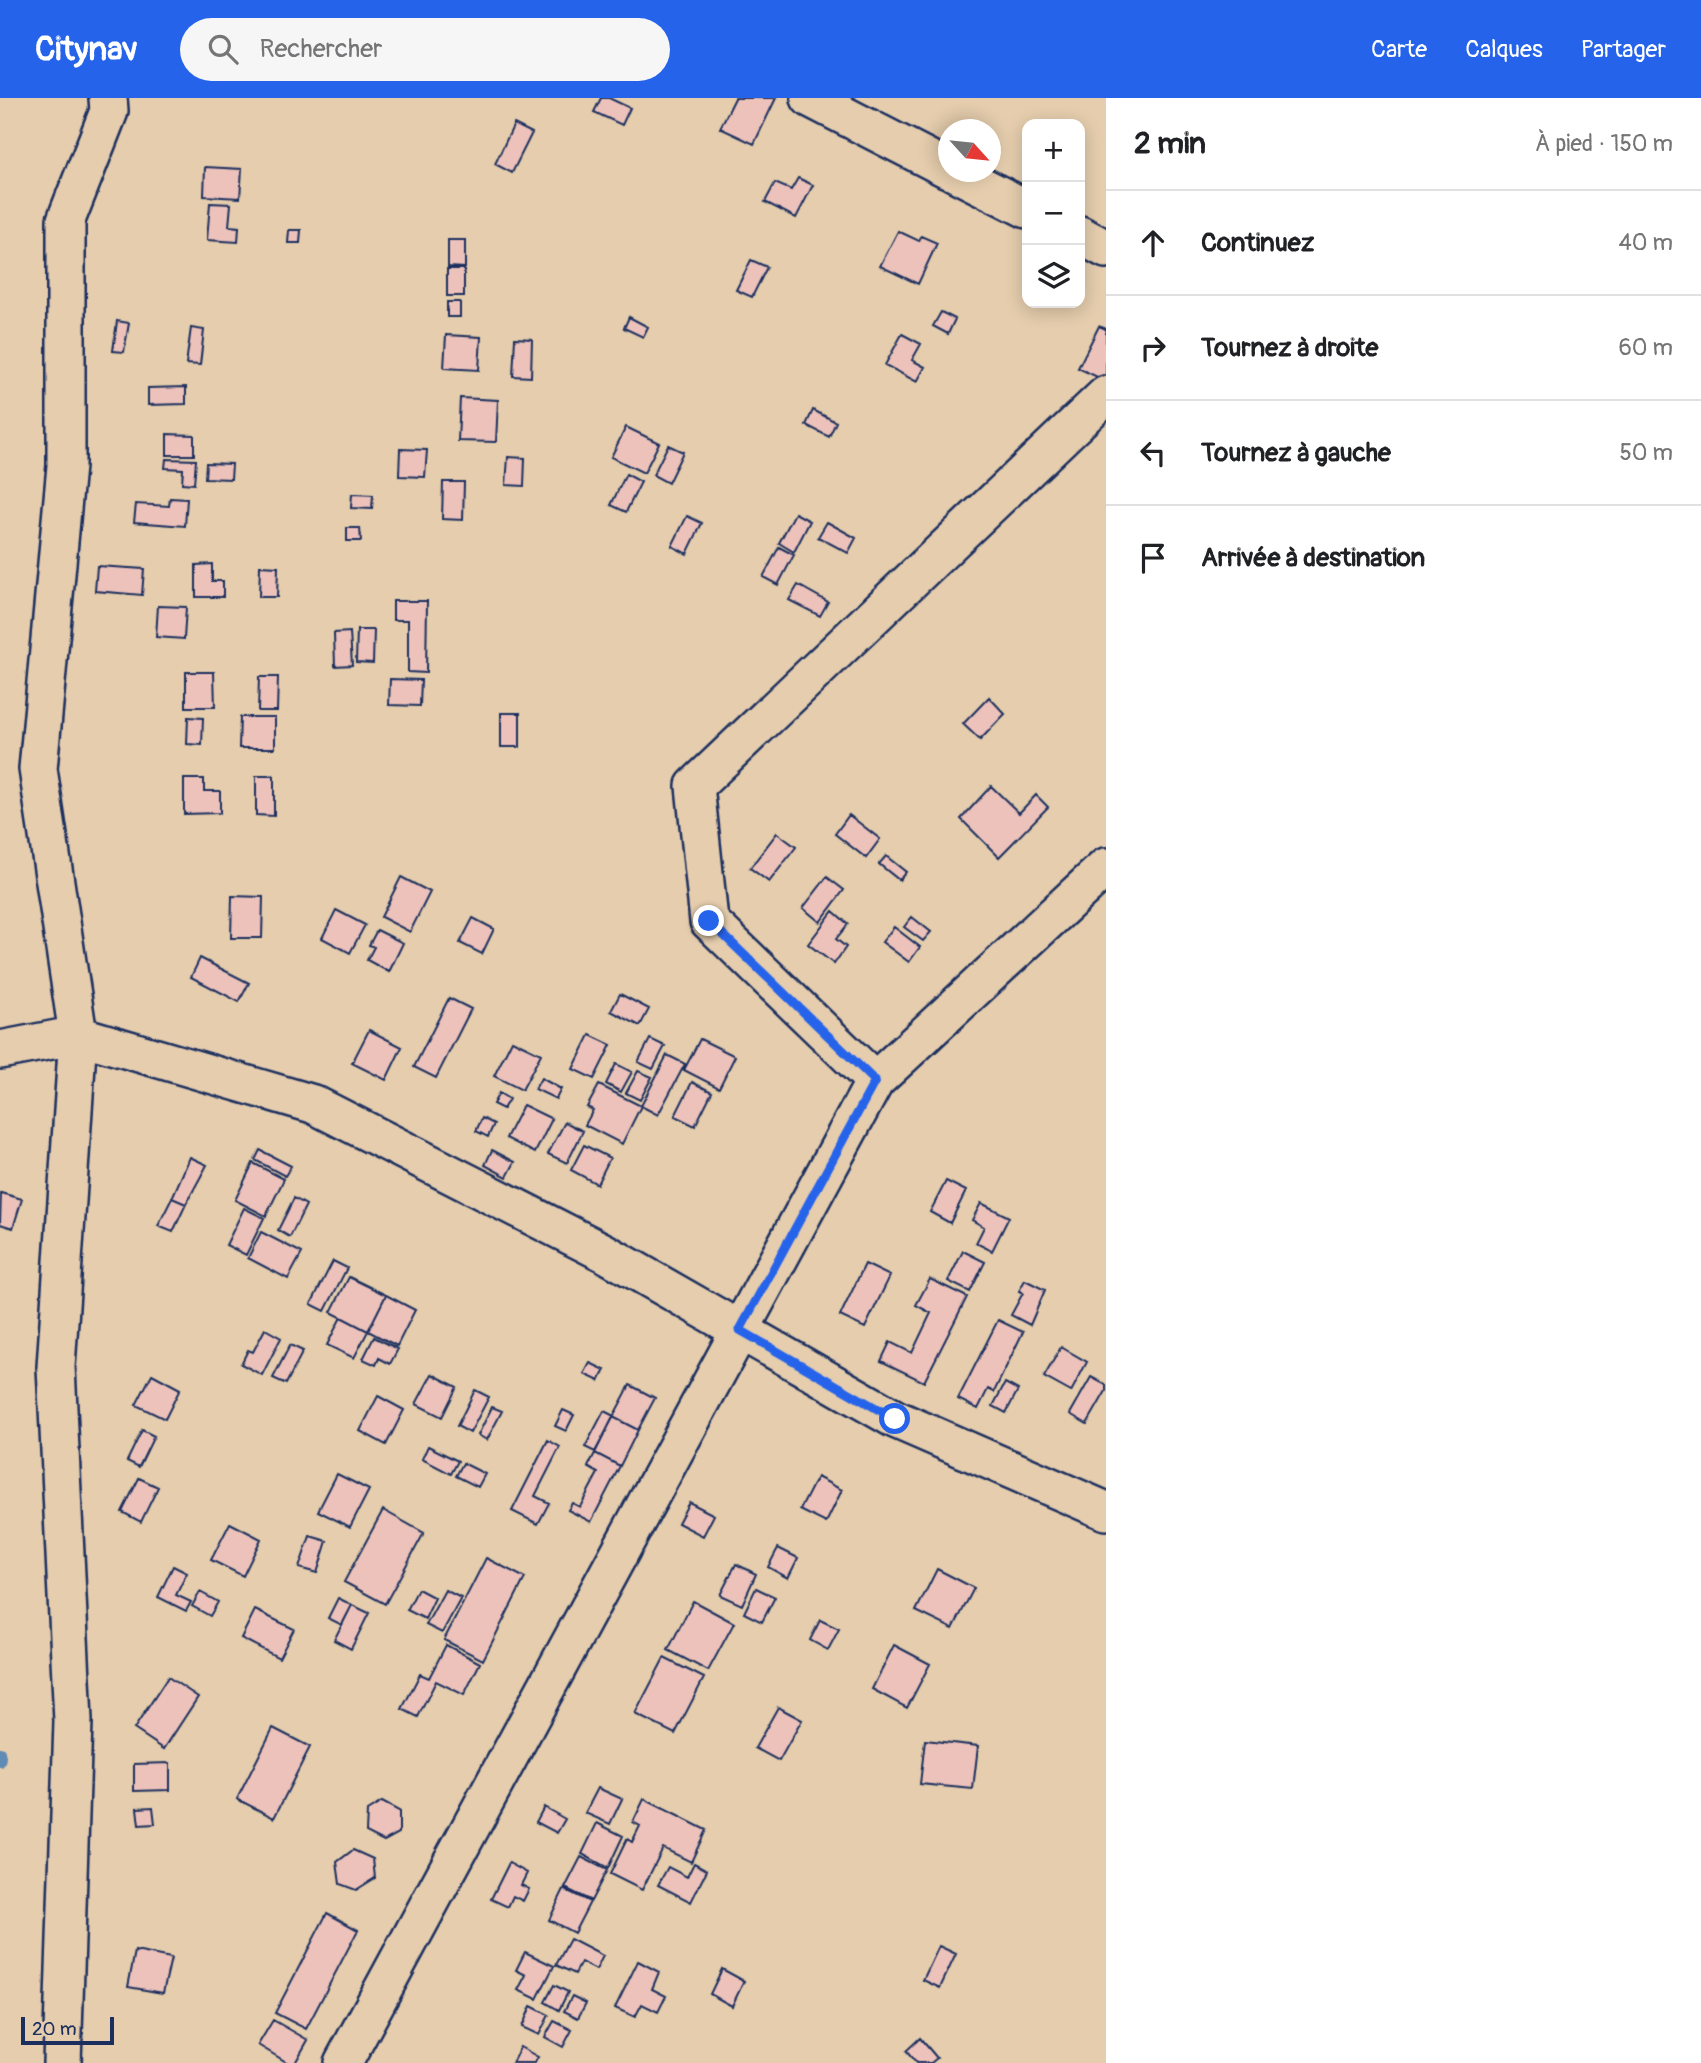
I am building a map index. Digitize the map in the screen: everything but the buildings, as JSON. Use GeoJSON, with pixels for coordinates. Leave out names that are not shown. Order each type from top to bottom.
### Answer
{"type":"FeatureCollection","features":[{"type":"Feature","properties":{"kind":"street"},"geometry":{"type":"LineString","coordinates":[[62,2063],[73,1721],[56,1367],[79,1035],[38,769],[66,466],[66,220],[109,111],[108,98]]}},
{"type":"Feature","properties":{"kind":"street"},"geometry":{"type":"LineString","coordinates":[[810,98],[938,164]]}},
{"type":"Feature","properties":{"kind":"street"},"geometry":{"type":"LineString","coordinates":[[974,182],[1022,206]]}},
{"type":"Feature","properties":{"kind":"street"},"geometry":{"type":"LineString","coordinates":[[1085,238],[1106,249]]}},
{"type":"Feature","properties":{"kind":"street"},"geometry":{"type":"LineString","coordinates":[[875,1081],[709,921],[695,786],[1106,395]]}},
{"type":"Feature","properties":{"kind":"street"},"geometry":{"type":"LineString","coordinates":[[343,2063],[875,1081],[1106,867]]}},
{"type":"Feature","properties":{"kind":"street"},"geometry":{"type":"LineString","coordinates":[[0,1049],[79,1035],[313,1104],[605,1253],[895,1419],[1106,1511]]}},
{"type":"Feature","properties":{"kind":"waterway"},"geometry":{"type":"LineString","coordinates":[[0,1752],[0,1762]]}},
{"type":"Feature","properties":{"kind":"route"},"geometry":{"type":"LineString","coordinates":[[709,921],[875,1081],[740,1330],[895,1419]]}}]}
